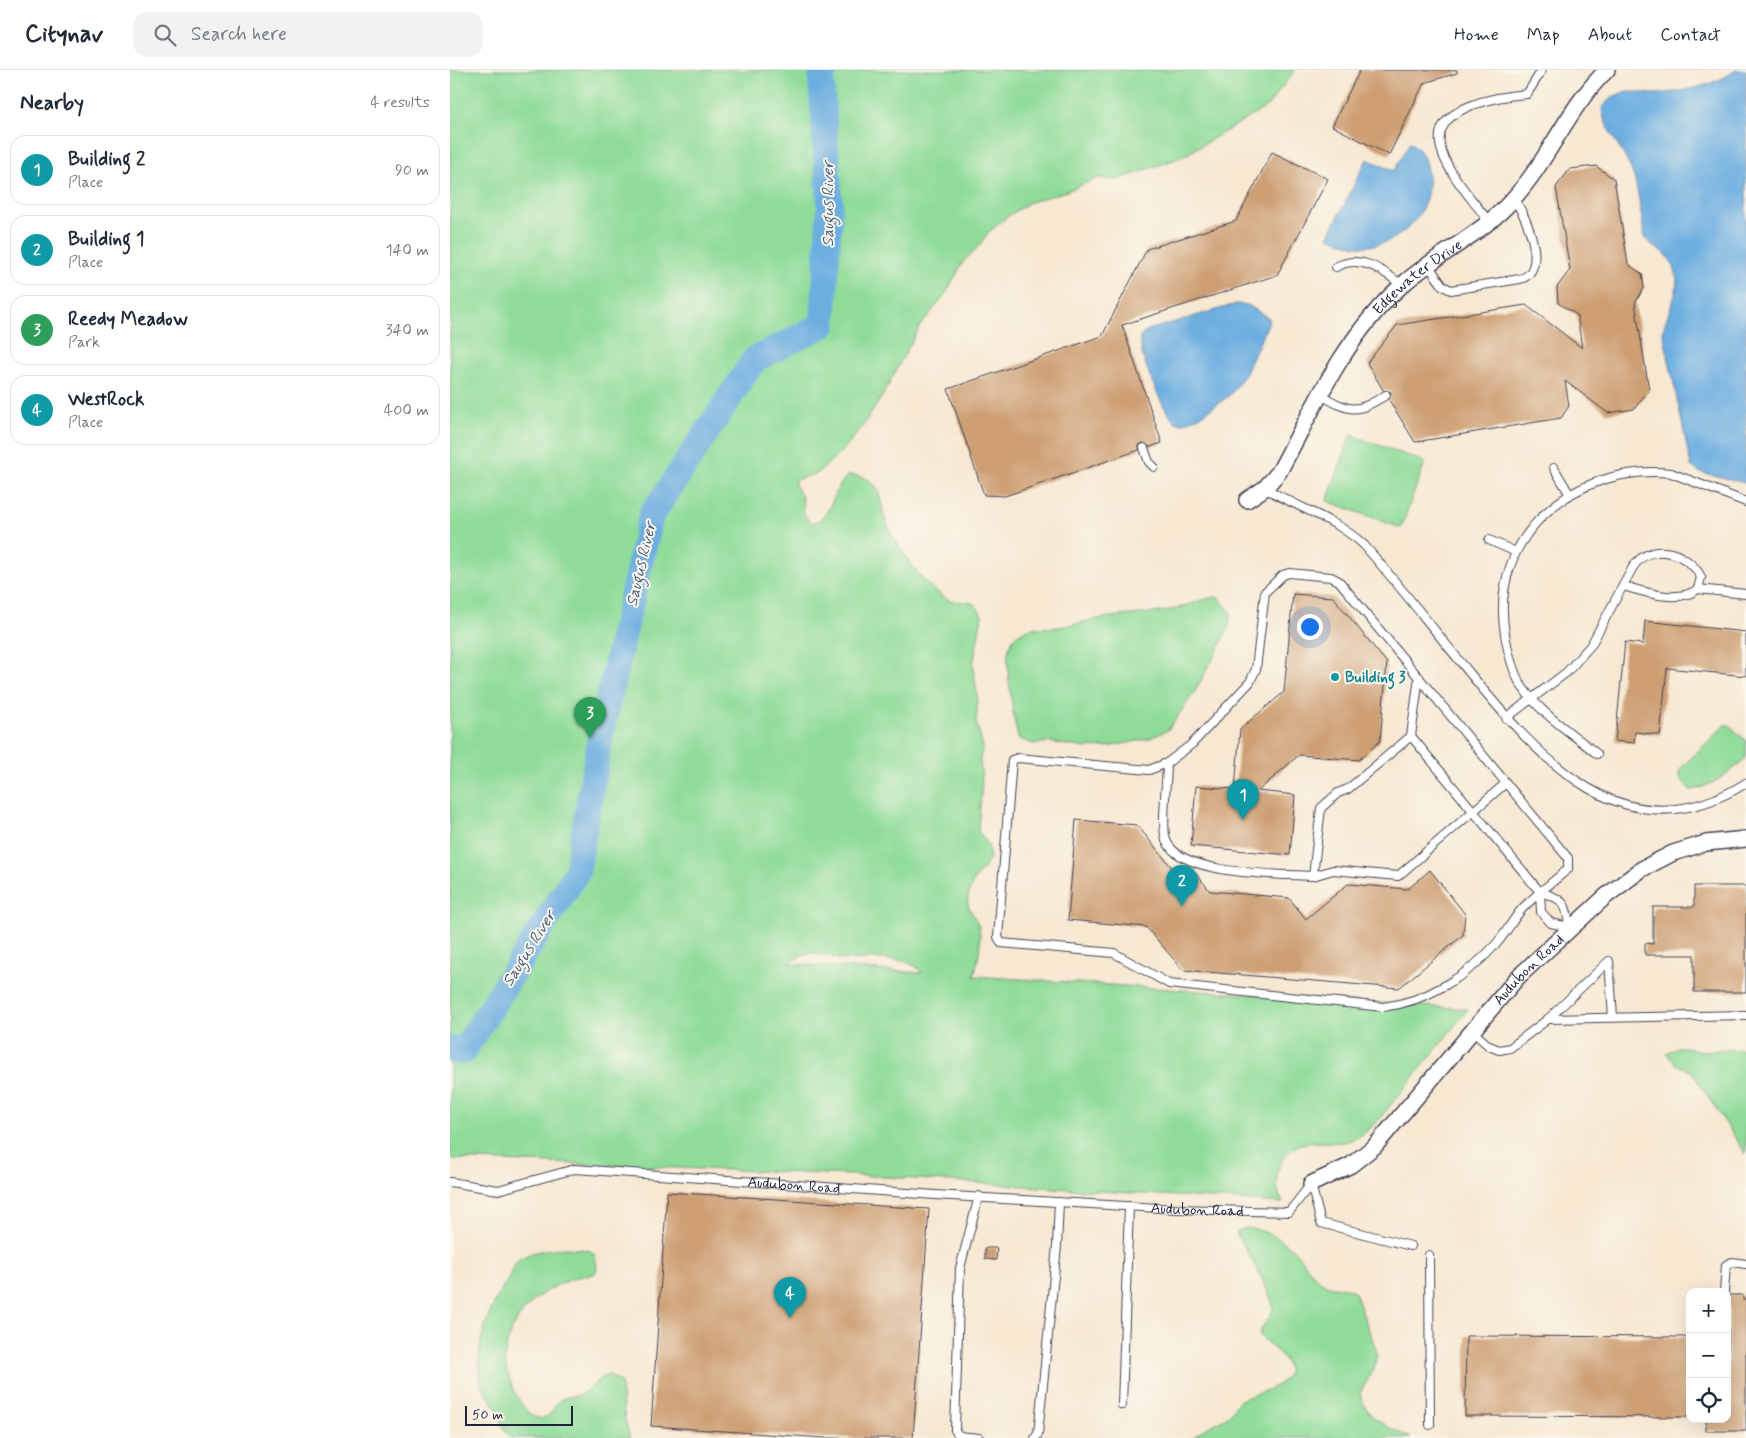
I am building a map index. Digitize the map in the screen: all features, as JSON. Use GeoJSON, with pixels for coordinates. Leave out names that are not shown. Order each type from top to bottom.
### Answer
{"type":"FeatureCollection","features":[{"type":"Feature","properties":{"kind":"street","name":"Edgewater Drive"},"geometry":{"type":"LineString","coordinates":[[1247,500],[1265,488],[1278,472],[1355,337],[1402,285],[1489,222],[1514,199],[1542,161],[1578,103],[1607,70]]}},
{"type":"Feature","properties":{"kind":"street","name":"Audubon Road"},"geometry":{"type":"LineString","coordinates":[[1311,1184],[1346,1168],[1376,1146],[1471,1030],[1518,977],[1569,928],[1628,879],[1659,860],[1706,843],[1746,839]]}},
{"type":"Feature","properties":{"kind":"lane"},"geometry":{"type":"LineString","coordinates":[[1489,222],[1446,160],[1440,146],[1441,131],[1449,117],[1463,108],[1512,95],[1527,94],[1542,70]]}},
{"type":"Feature","properties":{"kind":"lane"},"geometry":{"type":"LineString","coordinates":[[1428,266],[1443,286],[1451,290],[1520,279],[1529,275],[1534,263],[1531,238],[1525,216],[1514,199]]}},
{"type":"Feature","properties":{"kind":"lane"},"geometry":{"type":"LineString","coordinates":[[1336,267],[1350,262],[1371,265],[1382,270],[1402,285]]}},
{"type":"Feature","properties":{"kind":"lane"},"geometry":{"type":"LineString","coordinates":[[1321,396],[1352,410],[1364,408],[1386,395]]}},
{"type":"Feature","properties":{"kind":"lane"},"geometry":{"type":"LineString","coordinates":[[1144,448],[1150,464],[1154,468]]}},
{"type":"Feature","properties":{"kind":"lane"},"geometry":{"type":"LineString","coordinates":[[1554,468],[1570,495]]}},
{"type":"Feature","properties":{"kind":"lane"},"geometry":{"type":"LineString","coordinates":[[1597,754],[1533,698],[1515,673],[1508,650],[1502,612],[1506,580],[1516,552],[1535,522],[1570,495],[1605,478],[1658,471],[1671,473],[1746,502]]}},
{"type":"Feature","properties":{"kind":"lane"},"geometry":{"type":"LineString","coordinates":[[1265,488],[1285,500],[1338,525],[1364,545],[1506,718],[1539,751],[1573,780],[1591,792],[1623,805],[1652,811],[1672,810],[1722,796],[1746,783]]}},
{"type":"Feature","properties":{"kind":"lane"},"geometry":{"type":"LineString","coordinates":[[1489,540],[1516,552]]}},
{"type":"Feature","properties":{"kind":"lane"},"geometry":{"type":"LineString","coordinates":[[1506,718],[1566,672],[1591,645],[1640,558],[1649,553],[1656,552],[1679,556],[1692,566],[1701,577],[1698,589]]}},
{"type":"Feature","properties":{"kind":"lane"},"geometry":{"type":"LineString","coordinates":[[1286,573],[1331,577],[1338,580],[1419,677],[1570,861],[1568,868],[1518,914],[1497,943],[1456,978],[1439,989],[1416,999],[1383,1007],[1168,984],[1159,981],[1124,957],[1114,953],[1000,942],[998,929],[1012,760],[1018,758],[1149,770],[1167,764],[1205,731],[1250,682],[1256,669],[1265,592],[1286,573]]}},
{"type":"Feature","properties":{"kind":"lane"},"geometry":{"type":"LineString","coordinates":[[1623,586],[1672,596],[1686,595],[1698,589],[1746,594]]}},
{"type":"Feature","properties":{"kind":"lane"},"geometry":{"type":"LineString","coordinates":[[1313,876],[1322,806],[1338,793],[1348,789],[1411,736],[1419,677]]}},
{"type":"Feature","properties":{"kind":"lane"},"geometry":{"type":"LineString","coordinates":[[1411,736],[1540,892],[1558,897],[1567,908],[1569,928],[1551,923],[1541,912],[1540,892]]}},
{"type":"Feature","properties":{"kind":"lane"},"geometry":{"type":"LineString","coordinates":[[1167,764],[1164,829],[1167,842],[1180,857],[1186,861],[1227,871],[1313,876],[1333,870],[1398,876],[1506,783]]}},
{"type":"Feature","properties":{"kind":"lane"},"geometry":{"type":"LineString","coordinates":[[1471,1030],[1489,1046],[1499,1050],[1510,1048],[1548,1019],[1610,961],[1613,1017]]}},
{"type":"Feature","properties":{"kind":"lane"},"geometry":{"type":"LineString","coordinates":[[1548,1019],[1746,1015]]}},
{"type":"Feature","properties":{"kind":"lane","name":"Audubon Road"},"geometry":{"type":"LineString","coordinates":[[450,1182],[484,1189],[505,1189],[575,1168],[935,1195],[1129,1206],[1289,1212],[1311,1184]]}},
{"type":"Feature","properties":{"kind":"lane"},"geometry":{"type":"LineString","coordinates":[[1311,1184],[1321,1223],[1411,1246]]}},
{"type":"Feature","properties":{"kind":"lane"},"geometry":{"type":"LineString","coordinates":[[979,1196],[960,1268],[955,1430],[960,1436],[979,1438]]}},
{"type":"Feature","properties":{"kind":"lane"},"geometry":{"type":"LineString","coordinates":[[1035,1438],[1038,1432],[1058,1246],[1059,1202]]}},
{"type":"Feature","properties":{"kind":"lane"},"geometry":{"type":"LineString","coordinates":[[1122,1405],[1129,1206]]}},
{"type":"Feature","properties":{"kind":"lane"},"geometry":{"type":"LineString","coordinates":[[1429,1255],[1430,1425]]}},
{"type":"Feature","properties":{"kind":"lane"},"geometry":{"type":"LineString","coordinates":[[1724,1288],[1726,1265],[1732,1262],[1746,1264]]}},
{"type":"Feature","properties":{"kind":"green space"},"geometry":{"type":"Polygon","coordinates":[[[450,70],[1295,70],[1270,103],[1260,111],[1182,157],[1117,180],[1098,178],[1067,191],[1030,202],[1008,216],[988,233],[978,247],[963,262],[945,295],[920,326],[883,395],[862,427],[843,450],[818,473],[795,480],[795,483],[802,498],[804,513],[811,523],[824,515],[839,487],[849,475],[863,477],[872,482],[879,492],[884,517],[891,533],[918,574],[947,599],[975,605],[982,616],[973,665],[978,701],[976,722],[983,746],[980,759],[982,782],[978,831],[988,844],[990,858],[971,886],[968,898],[968,905],[978,923],[980,933],[979,952],[974,976],[1468,1009],[1368,1130],[1349,1141],[1312,1142],[1295,1147],[1287,1154],[1277,1172],[1278,1191],[1283,1203],[855,1175],[450,1159],[450,70]],[[811,952],[801,955],[790,964],[922,973],[916,966],[906,962],[883,959],[838,959],[811,952]]]}},
{"type":"Feature","properties":{"kind":"green space"},"geometry":{"type":"Polygon","coordinates":[[[1351,435],[1425,462],[1401,528],[1327,501],[1351,435]]]}},
{"type":"Feature","properties":{"kind":"green space"},"geometry":{"type":"Polygon","coordinates":[[[1216,597],[1220,599],[1231,613],[1229,627],[1194,693],[1168,730],[1148,739],[1107,747],[1086,748],[1048,742],[1034,744],[1019,739],[1009,682],[1008,659],[1010,645],[1019,634],[1034,628],[1059,627],[1105,618],[1167,611],[1216,597]]]}},
{"type":"Feature","properties":{"kind":"green space"},"geometry":{"type":"Polygon","coordinates":[[[1725,725],[1729,725],[1746,741],[1746,757],[1736,767],[1712,783],[1690,790],[1680,778],[1680,769],[1725,725]]]}},
{"type":"Feature","properties":{"kind":"green space"},"geometry":{"type":"Polygon","coordinates":[[[1677,1047],[1687,1047],[1699,1051],[1746,1049],[1746,1154],[1692,1072],[1676,1064],[1666,1053],[1677,1047]]]}},
{"type":"Feature","properties":{"kind":"green space"},"geometry":{"type":"Polygon","coordinates":[[[1246,1228],[1267,1233],[1287,1244],[1314,1275],[1326,1285],[1345,1288],[1355,1293],[1377,1352],[1375,1366],[1360,1393],[1363,1402],[1373,1416],[1387,1426],[1411,1438],[1193,1438],[1229,1415],[1241,1400],[1278,1385],[1287,1375],[1287,1363],[1260,1336],[1261,1329],[1273,1309],[1264,1283],[1237,1235],[1237,1231],[1246,1228]]]}},
{"type":"Feature","properties":{"kind":"green space"},"geometry":{"type":"Polygon","coordinates":[[[566,1248],[589,1250],[595,1255],[597,1269],[594,1274],[578,1277],[547,1291],[522,1313],[514,1326],[508,1342],[505,1359],[508,1375],[523,1406],[537,1418],[544,1418],[559,1401],[566,1397],[580,1395],[608,1374],[621,1383],[626,1424],[630,1438],[511,1438],[506,1432],[496,1408],[482,1384],[479,1354],[484,1328],[514,1265],[518,1260],[531,1253],[566,1248]]]}},
{"type":"Feature","properties":{"kind":"water"},"geometry":{"type":"Polygon","coordinates":[[[1736,70],[1746,70],[1746,483],[1699,472],[1691,466],[1663,332],[1675,295],[1677,277],[1668,257],[1645,237],[1635,180],[1629,164],[1607,124],[1602,109],[1606,103],[1619,94],[1631,92],[1654,94],[1686,90],[1718,80],[1736,70]]]}},
{"type":"Feature","properties":{"kind":"water"},"geometry":{"type":"Polygon","coordinates":[[[1410,142],[1420,151],[1424,158],[1428,184],[1427,197],[1415,220],[1395,238],[1369,246],[1343,243],[1328,237],[1367,159],[1394,171],[1410,142]]]}},
{"type":"Feature","properties":{"kind":"water"},"geometry":{"type":"Polygon","coordinates":[[[1236,304],[1248,305],[1270,319],[1246,373],[1230,395],[1201,416],[1182,424],[1175,422],[1164,406],[1152,381],[1140,344],[1140,337],[1148,330],[1236,304]]]}},
{"type":"Feature","properties":{"kind":"building"},"geometry":{"type":"Polygon","coordinates":[[[1360,70],[1457,70],[1457,73],[1424,83],[1389,155],[1332,126],[1360,70]]]}},
{"type":"Feature","properties":{"kind":"building"},"geometry":{"type":"Polygon","coordinates":[[[1272,152],[1328,179],[1277,275],[1122,325],[1162,443],[1150,447],[1143,443],[1139,445],[1139,450],[1005,496],[984,495],[948,389],[1102,336],[1147,249],[1236,221],[1272,152]]]}},
{"type":"Feature","properties":{"kind":"building"},"geometry":{"type":"Polygon","coordinates":[[[1596,166],[1614,179],[1628,264],[1642,274],[1644,288],[1635,303],[1649,390],[1634,409],[1608,413],[1565,381],[1569,406],[1561,418],[1415,442],[1389,400],[1391,392],[1383,390],[1367,363],[1397,325],[1526,305],[1582,348],[1577,315],[1558,303],[1557,287],[1570,270],[1556,187],[1570,169],[1596,166]]]}},
{"type":"Feature","properties":{"kind":"building","name":"Building 3"},"geometry":{"type":"Polygon","coordinates":[[[1293,594],[1333,597],[1387,663],[1380,741],[1359,760],[1299,755],[1258,791],[1295,795],[1290,855],[1191,846],[1196,786],[1235,789],[1240,729],[1284,692],[1293,594]]]}},
{"type":"Feature","properties":{"kind":"building"},"geometry":{"type":"Polygon","coordinates":[[[1645,621],[1746,632],[1746,676],[1667,668],[1660,735],[1635,732],[1634,743],[1615,741],[1625,642],[1643,644],[1645,621]]]}},
{"type":"Feature","properties":{"kind":"building"},"geometry":{"type":"Polygon","coordinates":[[[1076,820],[1137,825],[1173,869],[1193,870],[1210,891],[1289,898],[1306,919],[1348,884],[1408,889],[1430,870],[1465,914],[1463,935],[1399,988],[1183,970],[1146,927],[1068,920],[1076,820]]]}},
{"type":"Feature","properties":{"kind":"building"},"geometry":{"type":"Polygon","coordinates":[[[1694,886],[1746,886],[1746,992],[1694,992],[1694,955],[1645,955],[1645,943],[1653,944],[1653,907],[1694,907],[1694,886]]]}},
{"type":"Feature","properties":{"kind":"building"},"geometry":{"type":"Polygon","coordinates":[[[667,1192],[929,1209],[913,1438],[825,1438],[651,1426],[667,1192]]]}},
{"type":"Feature","properties":{"kind":"building"},"geometry":{"type":"Polygon","coordinates":[[[985,1248],[997,1248],[996,1260],[985,1259],[985,1248]]]}},
{"type":"Feature","properties":{"kind":"building"},"geometry":{"type":"Polygon","coordinates":[[[1731,1295],[1743,1295],[1743,1300],[1746,1300],[1746,1431],[1706,1431],[1706,1423],[1731,1423],[1731,1295]]]}},
{"type":"Feature","properties":{"kind":"building"},"geometry":{"type":"Polygon","coordinates":[[[1466,1336],[1686,1337],[1686,1417],[1465,1416],[1466,1336]]]}},
{"type":"Feature","properties":{"kind":"waterway","name":"Saugus River"},"geometry":{"type":"LineString","coordinates":[[450,1049],[463,1052],[577,872],[602,727],[651,516],[755,359],[823,325],[830,203],[821,79],[825,70]]}},
{"type":"Feature","properties":{"kind":"place","name":"Building 3"},"geometry":{"type":"Point","coordinates":[1335,677]}},
{"type":"Feature","properties":{"kind":"place","name":"Reedy Meadow"},"geometry":{"type":"Point","coordinates":[590,738]}},
{"type":"Feature","properties":{"kind":"place","name":"Building 2"},"geometry":{"type":"Point","coordinates":[1243,820]}},
{"type":"Feature","properties":{"kind":"place","name":"Building 1"},"geometry":{"type":"Point","coordinates":[1182,906]}},
{"type":"Feature","properties":{"kind":"place","name":"WestRock"},"geometry":{"type":"Point","coordinates":[790,1318]}}]}
